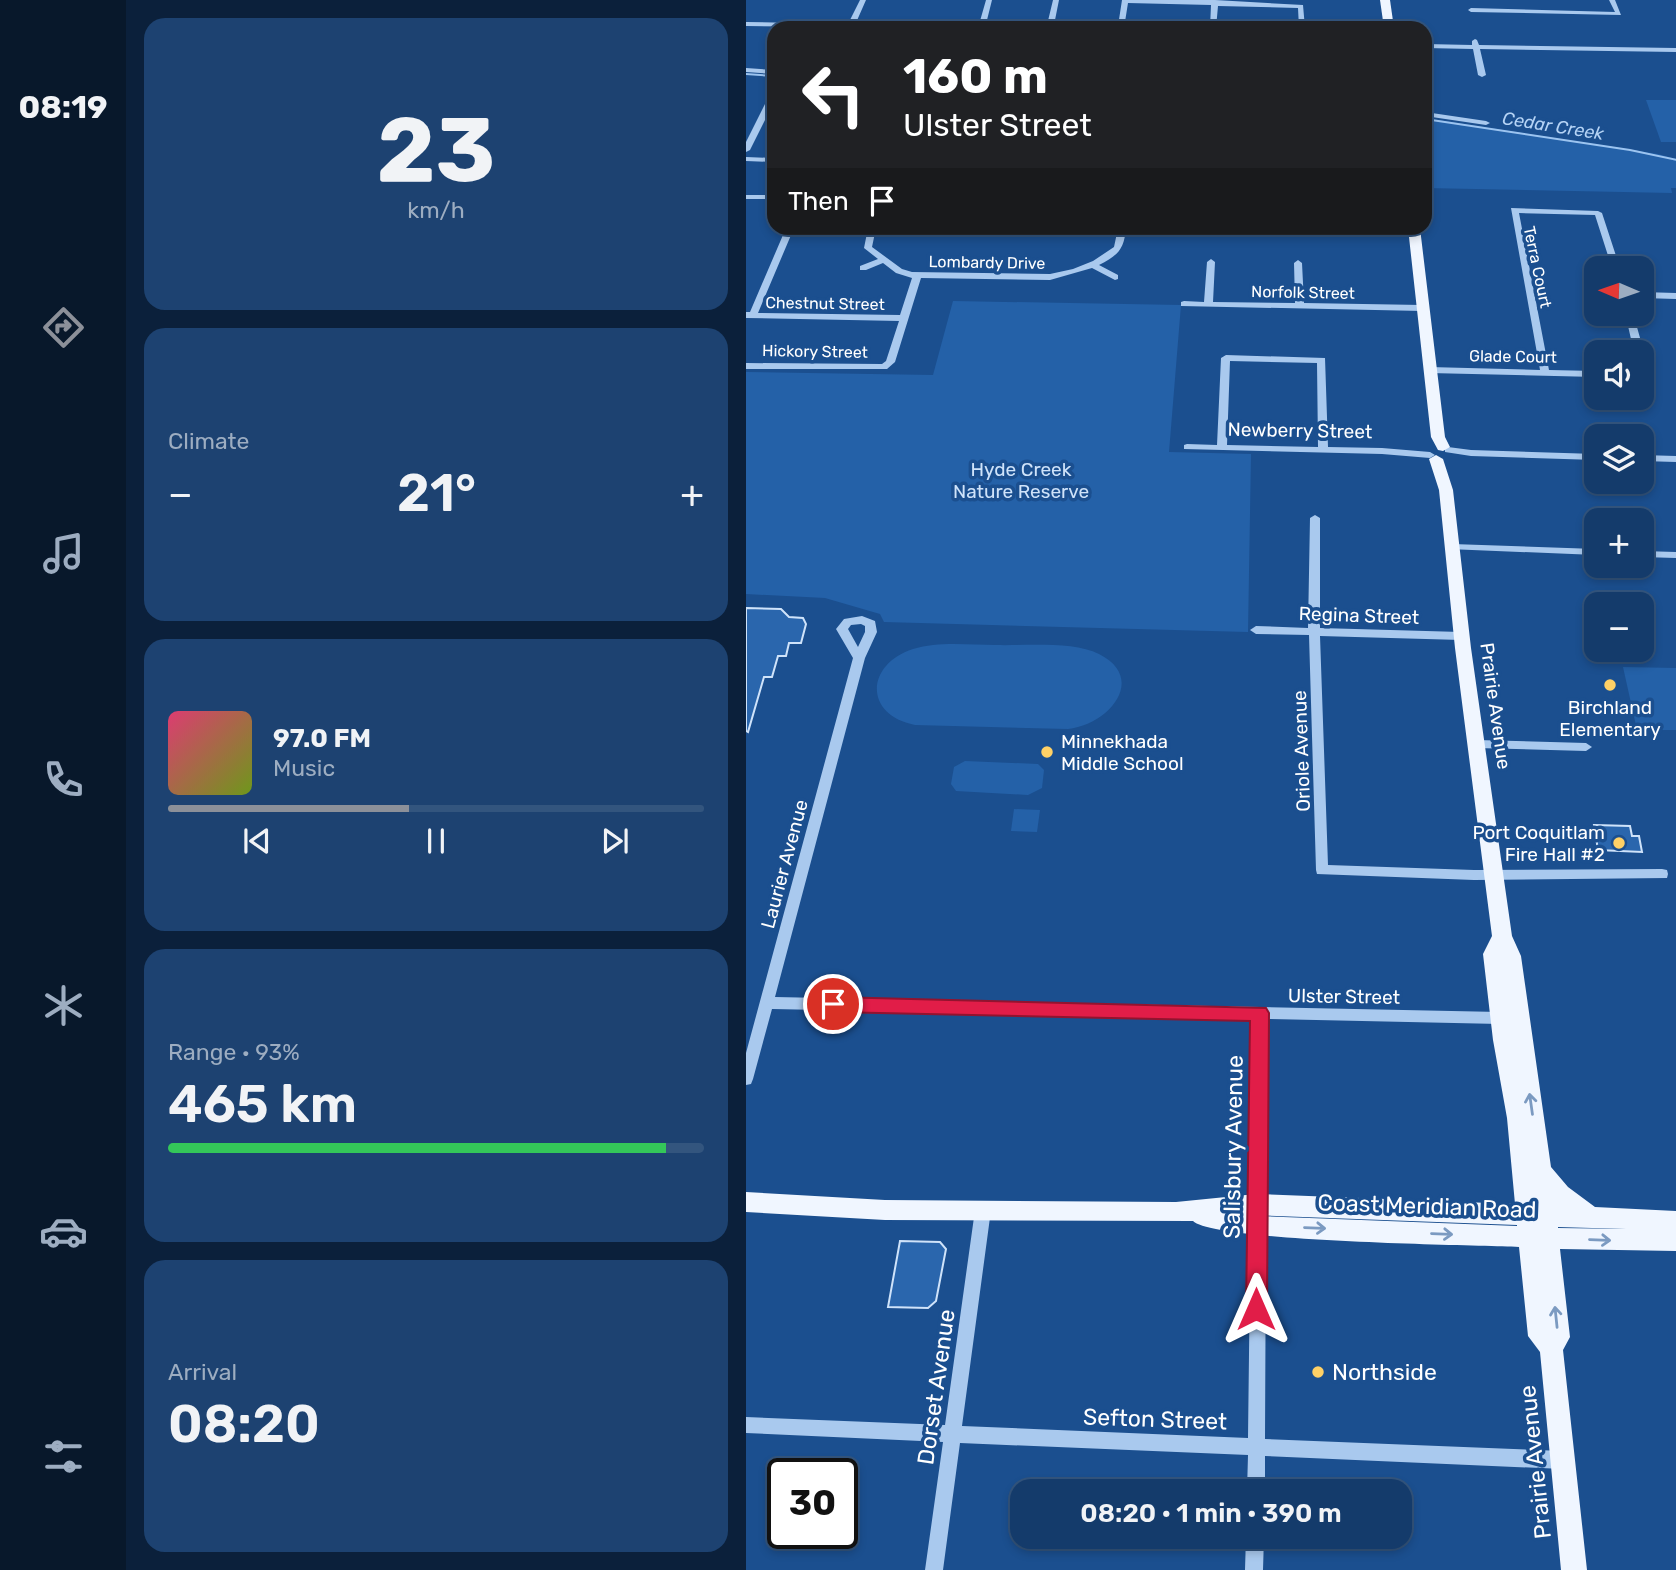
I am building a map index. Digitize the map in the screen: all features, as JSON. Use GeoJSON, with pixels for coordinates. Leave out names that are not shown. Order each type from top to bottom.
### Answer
{"type":"FeatureCollection","features":[{"type":"Feature","properties":{"kind":"main road"},"geometry":{"type":"LineString","coordinates":[[1385,0],[1388,21]]}},
{"type":"Feature","properties":{"kind":"main road","name":"Prairie Avenue"},"geometry":{"type":"LineString","coordinates":[[1415,235],[1440,478],[1444,482],[1461,636],[1502,936],[1511,957],[1541,1171],[1537,1226],[1540,1336],[1551,1347],[1574,1570]]}},
{"type":"Feature","properties":{"kind":"main road","name":"Prairie Avenue"},"geometry":{"type":"LineString","coordinates":[[1502,936],[1493,954],[1500,1018],[1537,1226]]}},
{"type":"Feature","properties":{"kind":"main road"},"geometry":{"type":"LineString","coordinates":[[1541,1171],[1560,1194],[1590,1217]]}},
{"type":"Feature","properties":{"kind":"main road","name":"Coast Meridian Road"},"geometry":{"type":"LineString","coordinates":[[746,1202],[885,1210],[1176,1212],[1537,1226],[1676,1240]]}},
{"type":"Feature","properties":{"kind":"main road","name":"Coast Meridian Road"},"geometry":{"type":"LineString","coordinates":[[1537,1226],[1590,1217],[1676,1221]]}},
{"type":"Feature","properties":{"kind":"street"},"geometry":{"type":"LineString","coordinates":[[853,21],[863,0]]}},
{"type":"Feature","properties":{"kind":"street"},"geometry":{"type":"LineString","coordinates":[[983,21],[989,0]]}},
{"type":"Feature","properties":{"kind":"street"},"geometry":{"type":"LineString","coordinates":[[1051,21],[1056,0]]}},
{"type":"Feature","properties":{"kind":"street"},"geometry":{"type":"LineString","coordinates":[[1471,10],[1619,14],[1612,0]]}},
{"type":"Feature","properties":{"kind":"street"},"geometry":{"type":"LineString","coordinates":[[1122,21],[1125,1],[1301,6],[1302,21]]}},
{"type":"Feature","properties":{"kind":"street"},"geometry":{"type":"LineString","coordinates":[[1214,21],[1215,2]]}},
{"type":"Feature","properties":{"kind":"street"},"geometry":{"type":"LineString","coordinates":[[746,24],[767,25]]}},
{"type":"Feature","properties":{"kind":"street"},"geometry":{"type":"LineString","coordinates":[[1475,43],[1482,75]]}},
{"type":"Feature","properties":{"kind":"street"},"geometry":{"type":"LineString","coordinates":[[1432,46],[1475,43],[1633,45],[1676,50]]}},
{"type":"Feature","properties":{"kind":"street"},"geometry":{"type":"LineString","coordinates":[[746,70],[767,72]]}},
{"type":"Feature","properties":{"kind":"street"},"geometry":{"type":"LineString","coordinates":[[746,150],[767,108]]}},
{"type":"Feature","properties":{"kind":"street"},"geometry":{"type":"LineString","coordinates":[[1432,115],[1486,123]]}},
{"type":"Feature","properties":{"kind":"street"},"geometry":{"type":"LineString","coordinates":[[746,126],[758,126]]}},
{"type":"Feature","properties":{"kind":"street"},"geometry":{"type":"LineString","coordinates":[[746,159],[767,160]]}},
{"type":"Feature","properties":{"kind":"street"},"geometry":{"type":"LineString","coordinates":[[746,197],[767,198]]}},
{"type":"Feature","properties":{"kind":"street","name":"Terra Court"},"geometry":{"type":"LineString","coordinates":[[1545,373],[1512,215],[1514,210],[1598,213],[1602,218],[1613,256]]}},
{"type":"Feature","properties":{"kind":"street"},"geometry":{"type":"LineString","coordinates":[[749,315],[787,235]]}},
{"type":"Feature","properties":{"kind":"street"},"geometry":{"type":"LineString","coordinates":[[863,268],[883,260],[868,248],[871,235]]}},
{"type":"Feature","properties":{"kind":"street","name":"Lombardy Drive"},"geometry":{"type":"LineString","coordinates":[[883,260],[904,273],[917,276],[1050,277],[1091,264],[1118,247],[1121,235]]}},
{"type":"Feature","properties":{"kind":"street"},"geometry":{"type":"LineString","coordinates":[[1208,305],[1211,262]]}},
{"type":"Feature","properties":{"kind":"street"},"geometry":{"type":"LineString","coordinates":[[1298,263],[1300,306]]}},
{"type":"Feature","properties":{"kind":"street"},"geometry":{"type":"LineString","coordinates":[[1091,264],[1115,277]]}},
{"type":"Feature","properties":{"kind":"street"},"geometry":{"type":"LineString","coordinates":[[904,318],[917,276]]}},
{"type":"Feature","properties":{"kind":"street"},"geometry":{"type":"LineString","coordinates":[[1654,295],[1676,296]]}},
{"type":"Feature","properties":{"kind":"street","name":"Norfolk Street"},"geometry":{"type":"LineString","coordinates":[[1184,304],[1423,308]]}},
{"type":"Feature","properties":{"kind":"street","name":"Chestnut Street"},"geometry":{"type":"LineString","coordinates":[[749,315],[904,318]]}},
{"type":"Feature","properties":{"kind":"street","name":"Hickory Street"},"geometry":{"type":"LineString","coordinates":[[746,366],[884,367],[890,362],[904,318]]}},
{"type":"Feature","properties":{"kind":"street"},"geometry":{"type":"LineString","coordinates":[[1222,449],[1226,358],[1322,360],[1324,450]]}},
{"type":"Feature","properties":{"kind":"street","name":"Glade Court"},"geometry":{"type":"LineString","coordinates":[[1429,370],[1584,374]]}},
{"type":"Feature","properties":{"kind":"street","name":"Newberry Street"},"geometry":{"type":"LineString","coordinates":[[1187,447],[1439,451],[1584,457]]}},
{"type":"Feature","properties":{"kind":"street"},"geometry":{"type":"LineString","coordinates":[[1654,458],[1676,459]]}},
{"type":"Feature","properties":{"kind":"street","name":"Oriole Avenue"},"geometry":{"type":"LineString","coordinates":[[1315,518],[1314,631],[1322,870],[1494,874]]}},
{"type":"Feature","properties":{"kind":"street"},"geometry":{"type":"LineString","coordinates":[[1452,547],[1584,552]]}},
{"type":"Feature","properties":{"kind":"street"},"geometry":{"type":"LineString","coordinates":[[1654,554],[1676,555]]}},
{"type":"Feature","properties":{"kind":"street","name":"Regina Street"},"geometry":{"type":"LineString","coordinates":[[1256,630],[1461,636]]}},
{"type":"Feature","properties":{"kind":"street","name":"Laurier Avenue"},"geometry":{"type":"LineString","coordinates":[[746,1079],[750,1047],[766,1003],[859,658]]}},
{"type":"Feature","properties":{"kind":"street"},"geometry":{"type":"LineString","coordinates":[[1476,744],[1586,747]]}},
{"type":"Feature","properties":{"kind":"street"},"geometry":{"type":"LineString","coordinates":[[1494,874],[1662,874]]}},
{"type":"Feature","properties":{"kind":"street","name":"Ulster Street"},"geometry":{"type":"LineString","coordinates":[[766,1003],[1500,1018]]}},
{"type":"Feature","properties":{"kind":"street","name":"Salisbury Avenue"},"geometry":{"type":"LineString","coordinates":[[1256,1479],[1256,1215],[1260,1013]]}},
{"type":"Feature","properties":{"kind":"street","name":"Dorset Avenue"},"geometry":{"type":"LineString","coordinates":[[934,1570],[983,1210]]}},
{"type":"Feature","properties":{"kind":"street","name":"Sefton Street"},"geometry":{"type":"LineString","coordinates":[[746,1425],[1563,1460]]}},
{"type":"Feature","properties":{"kind":"street"},"geometry":{"type":"LineString","coordinates":[[1254,1570],[1255,1549]]}},
{"type":"Feature","properties":{"kind":"green space"},"geometry":{"type":"Polygon","coordinates":[[[1646,100],[1676,100],[1676,142],[1661,142],[1646,100]]]}},
{"type":"Feature","properties":{"kind":"green space"},"geometry":{"type":"Polygon","coordinates":[[[1432,119],[1676,159],[1676,188],[1671,188],[1672,193],[1432,188],[1432,119]]]}},
{"type":"Feature","properties":{"kind":"green space","name":"Hyde Creek Nature Reserve"},"geometry":{"type":"Polygon","coordinates":[[[953,301],[1181,305],[1169,452],[1251,454],[1248,632],[884,622],[880,614],[825,598],[746,594],[746,372],[933,375],[953,301]]]}},
{"type":"Feature","properties":{"kind":"green space"},"geometry":{"type":"Polygon","coordinates":[[[933,645],[1076,647],[1099,654],[1113,664],[1120,676],[1121,688],[1117,699],[1097,719],[1068,729],[915,725],[886,711],[879,701],[879,677],[897,656],[933,645]]]}},
{"type":"Feature","properties":{"kind":"green space"},"geometry":{"type":"Polygon","coordinates":[[[1623,667],[1676,668],[1676,730],[1637,730],[1623,667]]]}},
{"type":"Feature","properties":{"kind":"green space"},"geometry":{"type":"Polygon","coordinates":[[[965,761],[1038,764],[1044,770],[1042,788],[1028,795],[956,791],[951,784],[954,767],[965,761]]]}},
{"type":"Feature","properties":{"kind":"green space"},"geometry":{"type":"Polygon","coordinates":[[[1014,809],[1040,810],[1037,832],[1011,831],[1014,809]]]}},
{"type":"Feature","properties":{"kind":"building"},"geometry":{"type":"Polygon","coordinates":[[[746,608],[781,609],[789,617],[803,618],[806,624],[801,643],[789,643],[786,656],[778,656],[772,677],[764,677],[748,732],[746,731],[746,608]]]}},
{"type":"Feature","properties":{"kind":"building","name":"Port Coquitlam Fire Hall #2"},"geometry":{"type":"Polygon","coordinates":[[[1594,825],[1630,826],[1632,836],[1639,836],[1642,852],[1598,850],[1594,825]]]}},
{"type":"Feature","properties":{"kind":"building"},"geometry":{"type":"Polygon","coordinates":[[[900,1241],[940,1242],[946,1249],[936,1301],[928,1308],[888,1307],[900,1241]]]}},
{"type":"Feature","properties":{"kind":"waterway","name":"Cedar Creek"},"geometry":{"type":"LineString","coordinates":[[746,74],[767,76]]}},
{"type":"Feature","properties":{"kind":"waterway","name":"Cedar Creek"},"geometry":{"type":"LineString","coordinates":[[1432,120],[1630,150],[1677,160]]}},
{"type":"Feature","properties":{"kind":"place","name":"Birchland Elementary"},"geometry":{"type":"Point","coordinates":[1610,685]}},
{"type":"Feature","properties":{"kind":"place","name":"Minnekhada Middle School"},"geometry":{"type":"Point","coordinates":[1047,752]}},
{"type":"Feature","properties":{"kind":"place","name":"Port Coquitlam Fire Hall #2"},"geometry":{"type":"Point","coordinates":[1619,843]}},
{"type":"Feature","properties":{"kind":"place","name":"Northside"},"geometry":{"type":"Point","coordinates":[1318,1372]}},
{"type":"Feature","properties":{"kind":"route"},"geometry":{"type":"LineString","coordinates":[[833,1004],[1260,1013],[1256,1309]]}}]}
